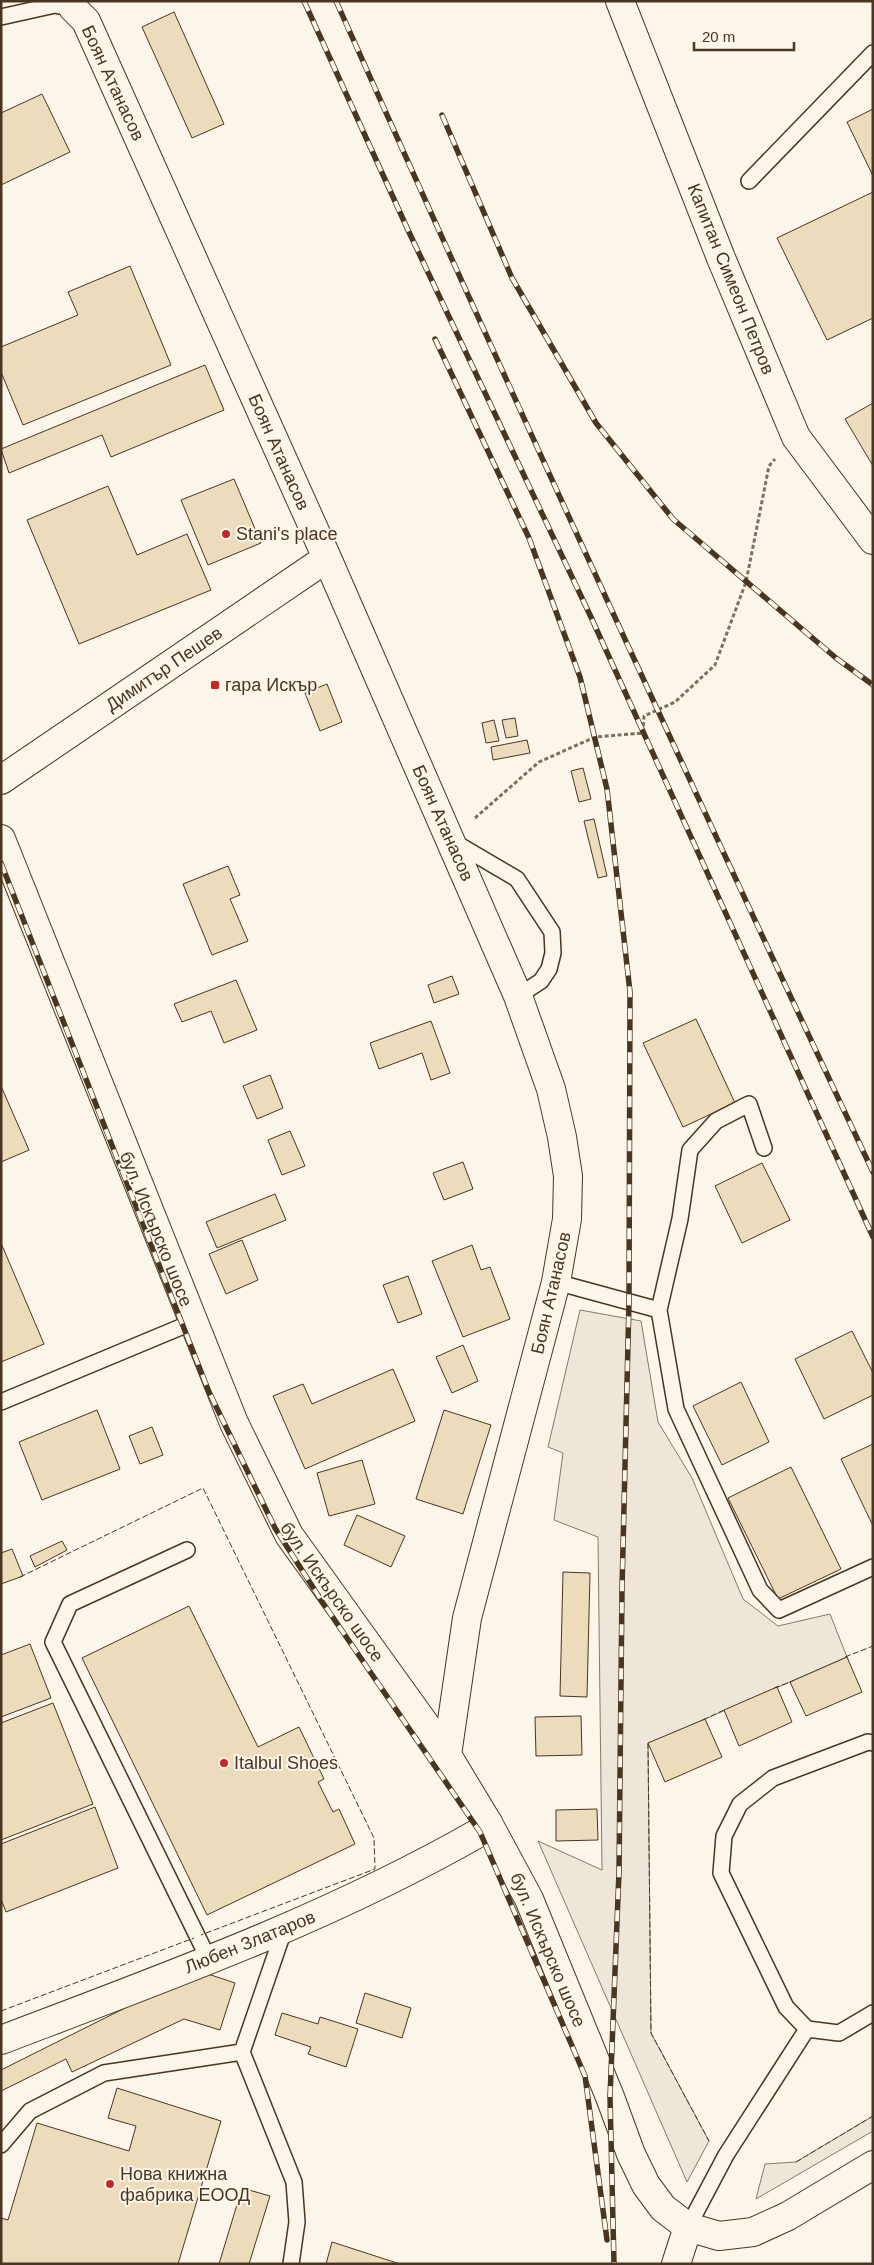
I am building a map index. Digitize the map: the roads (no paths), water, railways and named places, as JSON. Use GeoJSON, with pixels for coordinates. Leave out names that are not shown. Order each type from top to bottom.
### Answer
{"type":"FeatureCollection","features":[{"type":"Feature","properties":{"kind":"street","name":"Капитан Симеон Петров"},"geometry":{"type":"LineString","coordinates":[[620,1],[721,258],[796,437],[873,540]]}},
{"type":"Feature","properties":{"kind":"street","name":"Боян Атанасов"},"geometry":{"type":"LineString","coordinates":[[74,5],[86,20],[327,558],[518,996],[551,1089],[562,1137],[568,1176],[567,1219],[556,1282],[468,1618],[447,1755]]}},
{"type":"Feature","properties":{"kind":"street","name":"Димитър Пешев"},"geometry":{"type":"LineString","coordinates":[[1,780],[327,558]]}},
{"type":"Feature","properties":{"kind":"street","name":"бул. Искърско шосе"},"geometry":{"type":"LineString","coordinates":[[1,839],[234,1424],[289,1535],[447,1755],[488,1823],[529,1899],[610,2097],[631,2154],[646,2185],[663,2208],[688,2227]]}},
{"type":"Feature","properties":{"kind":"street","name":"Любен Златаров"},"geometry":{"type":"LineString","coordinates":[[1,2040],[284,1930],[390,1881],[480,1832],[488,1823]]}},
{"type":"Feature","properties":{"kind":"street"},"geometry":{"type":"LineString","coordinates":[[676,2264],[688,2227],[719,2236],[753,2232],[788,2216],[873,2165]]}},
{"type":"Feature","properties":{"kind":"lane","name":"Боян Атанасов"},"geometry":{"type":"LineString","coordinates":[[1,17],[55,5],[74,5]]}},
{"type":"Feature","properties":{"kind":"lane"},"geometry":{"type":"LineString","coordinates":[[748,181],[873,53]]}},
{"type":"Feature","properties":{"kind":"lane"},"geometry":{"type":"LineString","coordinates":[[450,840],[517,879],[552,932],[553,953],[549,969],[541,981],[518,996]]}},
{"type":"Feature","properties":{"kind":"lane"},"geometry":{"type":"LineString","coordinates":[[764,1148],[749,1104],[716,1121],[690,1150],[680,1219],[660,1310],[676,1409],[760,1590],[780,1610],[873,1566]]}},
{"type":"Feature","properties":{"kind":"lane"},"geometry":{"type":"LineString","coordinates":[[556,1282],[660,1310]]}},
{"type":"Feature","properties":{"kind":"lane"},"geometry":{"type":"LineString","coordinates":[[1,1402],[193,1322]]}},
{"type":"Feature","properties":{"kind":"lane"},"geometry":{"type":"LineString","coordinates":[[187,1550],[70,1604],[53,1642],[209,1960]]}},
{"type":"Feature","properties":{"kind":"lane"},"geometry":{"type":"LineString","coordinates":[[873,1743],[868,1742],[773,1778],[740,1804],[724,1836],[720,1873],[786,2007],[807,2030],[839,2033],[873,2013]]}},
{"type":"Feature","properties":{"kind":"lane"},"geometry":{"type":"LineString","coordinates":[[284,1930],[242,2052],[294,2182],[297,2222],[291,2264]]}},
{"type":"Feature","properties":{"kind":"lane"},"geometry":{"type":"LineString","coordinates":[[688,2227],[726,2155],[807,2030]]}},
{"type":"Feature","properties":{"kind":"lane"},"geometry":{"type":"LineString","coordinates":[[1,2145],[30,2110],[104,2073],[242,2052]]}},
{"type":"Feature","properties":{"kind":"railway"},"geometry":{"type":"LineString","coordinates":[[304,1],[408,230],[590,615],[873,1237]]}},
{"type":"Feature","properties":{"kind":"railway"},"geometry":{"type":"LineString","coordinates":[[336,1],[602,588],[873,1172]]}},
{"type":"Feature","properties":{"kind":"railway"},"geometry":{"type":"LineString","coordinates":[[442,115],[512,278],[596,423],[673,519],[836,658],[873,685]]}},
{"type":"Feature","properties":{"kind":"railway"},"geometry":{"type":"LineString","coordinates":[[435,339],[529,538],[580,677],[607,789],[630,992],[629,1302],[622,1589],[619,1872],[610,2097],[614,2264]]}},
{"type":"Feature","properties":{"kind":"railway"},"geometry":{"type":"LineString","coordinates":[[1,863],[209,1392],[275,1528],[323,1603],[480,1832],[585,2076],[607,2240]]}},
{"type":"Feature","properties":{"kind":"place","name":"Stani's place"},"geometry":{"type":"Point","coordinates":[226,534]}},
{"type":"Feature","properties":{"kind":"place","name":"гара Искър"},"geometry":{"type":"Point","coordinates":[215,685]}},
{"type":"Feature","properties":{"kind":"place","name":"Italbul Shoes"},"geometry":{"type":"Point","coordinates":[224,1763]}},
{"type":"Feature","properties":{"kind":"place","name":"Нова книжна фабрика ЕООД"},"geometry":{"type":"Point","coordinates":[110,2184]}}]}
